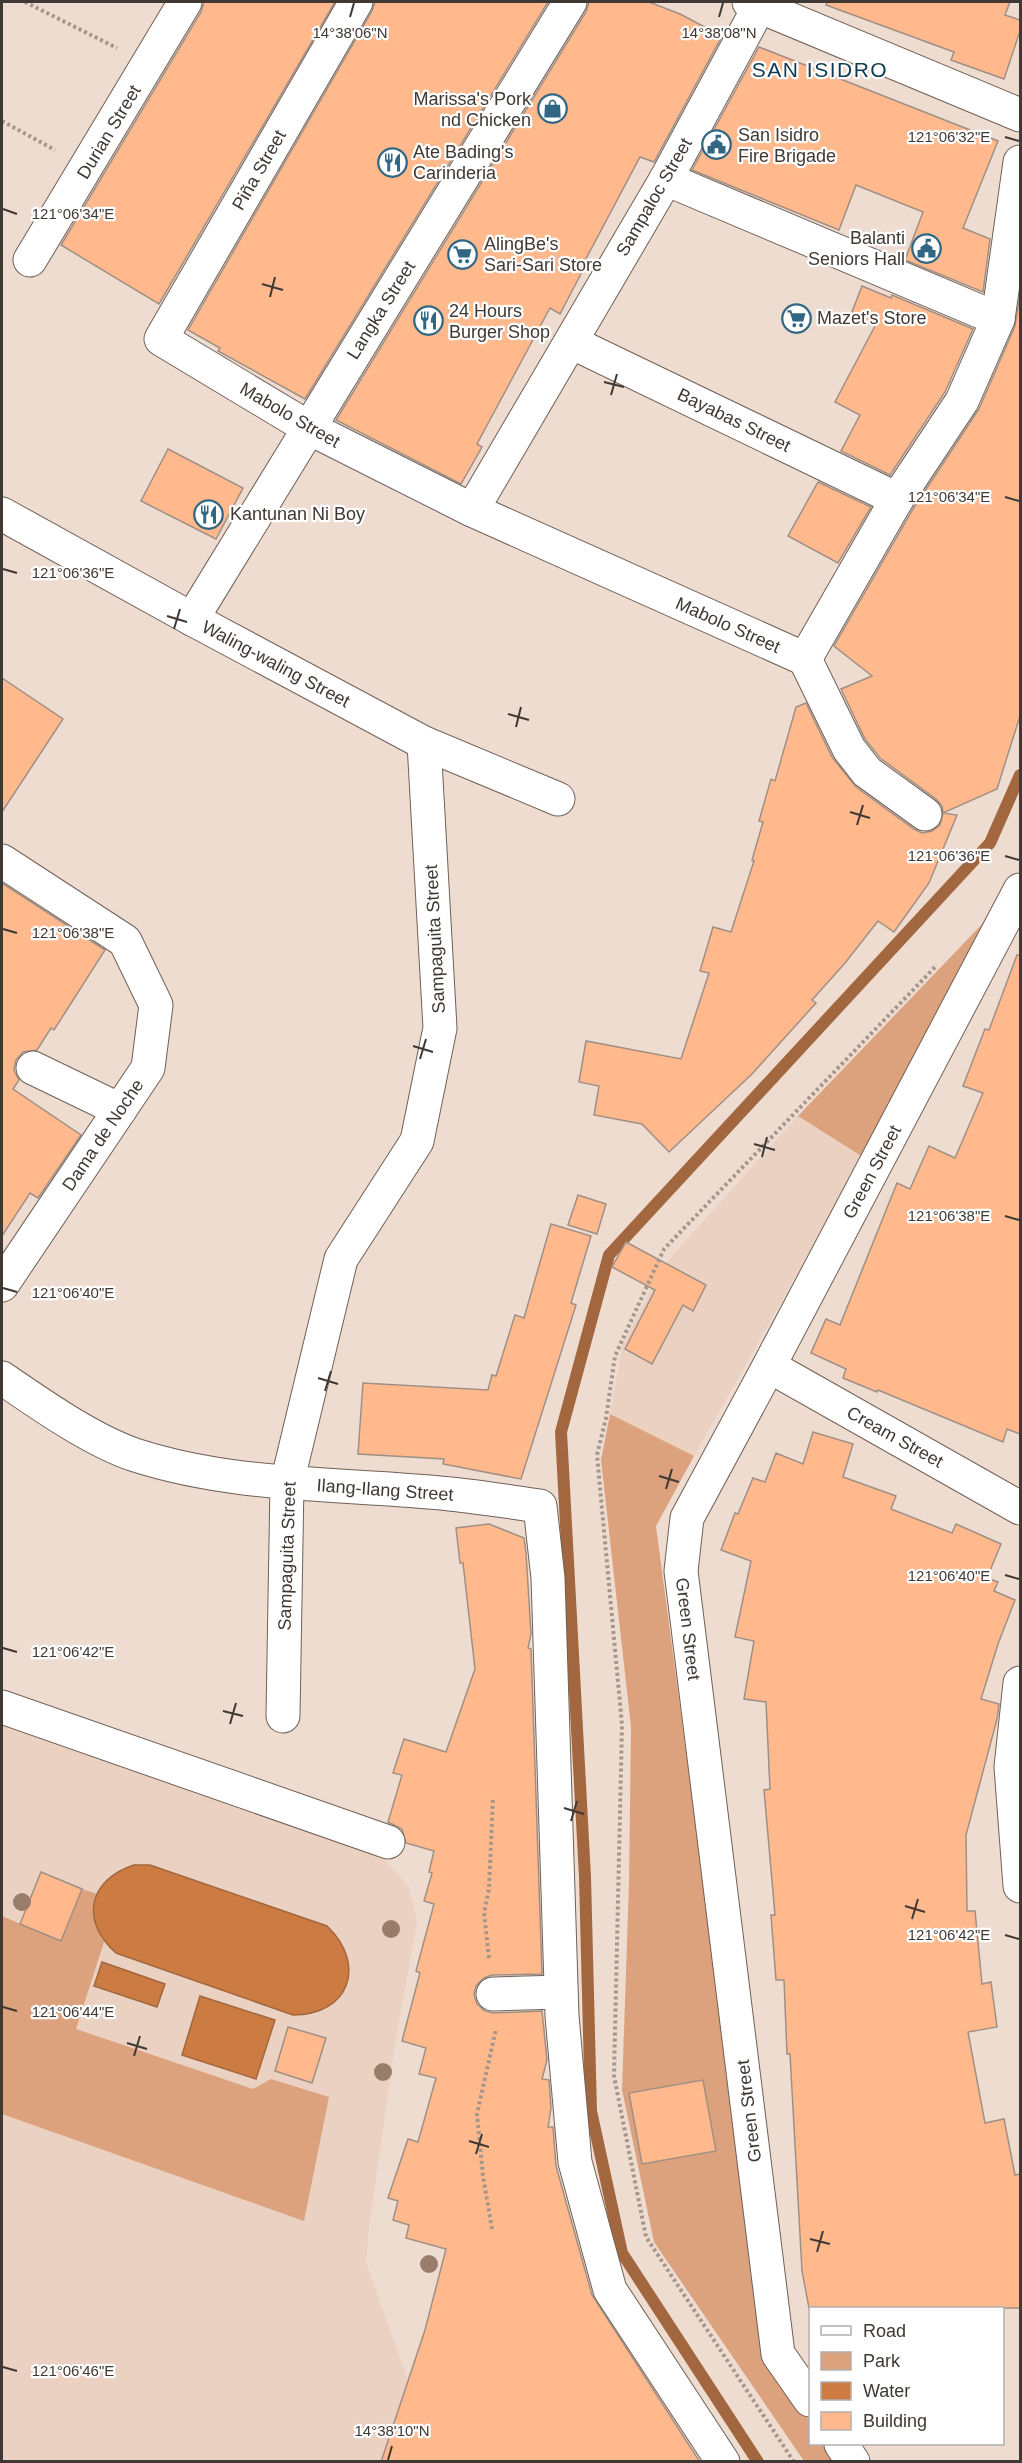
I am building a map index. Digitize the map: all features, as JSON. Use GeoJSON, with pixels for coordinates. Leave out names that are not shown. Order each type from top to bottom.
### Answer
{"type":"FeatureCollection","features":[{"type":"Feature","properties":{"kind":"street","name":"Durian Street"},"geometry":{"type":"LineString","coordinates":[[30,260],[185,2]]}},
{"type":"Feature","properties":{"kind":"street","name":"Piña Street"},"geometry":{"type":"LineString","coordinates":[[161,339],[357,2]]}},
{"type":"Feature","properties":{"kind":"street","name":"Langka Street"},"geometry":{"type":"LineString","coordinates":[[192,619],[570,2]]}},
{"type":"Feature","properties":{"kind":"street"},"geometry":{"type":"LineString","coordinates":[[754,4],[1020,115]]}},
{"type":"Feature","properties":{"kind":"street","name":"Sampaloc Street"},"geometry":{"type":"LineString","coordinates":[[472,510],[666,178],[754,4]]}},
{"type":"Feature","properties":{"kind":"street"},"geometry":{"type":"LineString","coordinates":[[925,814],[867,772],[849,749],[805,659],[897,499],[962,401],[998,319],[1020,162]]}},
{"type":"Feature","properties":{"kind":"street"},"geometry":{"type":"LineString","coordinates":[[666,178],[998,319]]}},
{"type":"Feature","properties":{"kind":"street","name":"Mabolo Street"},"geometry":{"type":"LineString","coordinates":[[161,339],[309,428],[472,510],[805,659]]}},
{"type":"Feature","properties":{"kind":"street","name":"Bayabas Street"},"geometry":{"type":"LineString","coordinates":[[571,342],[897,499]]}},
{"type":"Feature","properties":{"kind":"street","name":"Waling-waling Street"},"geometry":{"type":"LineString","coordinates":[[2,514],[424,743],[558,799]]}},
{"type":"Feature","properties":{"kind":"street","name":"Sampaguita Street"},"geometry":{"type":"LineString","coordinates":[[283,1716],[287,1483],[341,1259],[417,1141],[440,1028],[424,743]]}},
{"type":"Feature","properties":{"kind":"street","name":"Dama de Noche"},"geometry":{"type":"LineString","coordinates":[[2,861],[125,941],[156,1005],[148,1068],[2,1285]]}},
{"type":"Feature","properties":{"kind":"street","name":"Green Street"},"geometry":{"type":"LineString","coordinates":[[809,2399],[778,2354],[681,1571],[687,1518],[1020,890]]}},
{"type":"Feature","properties":{"kind":"street"},"geometry":{"type":"LineString","coordinates":[[33,1068],[120,1110]]}},
{"type":"Feature","properties":{"kind":"street","name":"Cream Street"},"geometry":{"type":"LineString","coordinates":[[769,1366],[1020,1508]]}},
{"type":"Feature","properties":{"kind":"street","name":"Ilang-Ilang Street"},"geometry":{"type":"LineString","coordinates":[[2,1378],[77,1426],[134,1454],[207,1473],[287,1483],[450,1494],[540,1506],[548,1578],[561,1992]]}},
{"type":"Feature","properties":{"kind":"street"},"geometry":{"type":"LineString","coordinates":[[1020,1683],[1011,1767],[1020,1886]]}},
{"type":"Feature","properties":{"kind":"street"},"geometry":{"type":"LineString","coordinates":[[2,1707],[388,1842]]}},
{"type":"Feature","properties":{"kind":"street"},"geometry":{"type":"LineString","coordinates":[[493,1994],[561,1992],[575,2162],[610,2290],[723,2462]]}},
{"type":"Feature","properties":{"kind":"street"},"geometry":{"type":"LineString","coordinates":[[842,2445],[853,2462]]}},
{"type":"Feature","properties":{"kind":"path"},"geometry":{"type":"LineString","coordinates":[[25,2],[149,65]]}},
{"type":"Feature","properties":{"kind":"path"},"geometry":{"type":"LineString","coordinates":[[2,121],[87,167]]}},
{"type":"Feature","properties":{"kind":"path"},"geometry":{"type":"LineString","coordinates":[[492,2229],[483,2176],[477,2114],[496,2029],[484,1913],[489,1889],[493,1798]]}},
{"type":"Feature","properties":{"kind":"shaded area"},"geometry":{"type":"Polygon","coordinates":[[[798,1116],[863,1157],[694,1456],[610,1414],[623,1344],[663,1266],[798,1116]]]}},
{"type":"Feature","properties":{"kind":"shaded area"},"geometry":{"type":"Polygon","coordinates":[[[2,1719],[314,1830],[384,1859],[409,1887],[417,1922],[396,2038],[366,2263],[408,2380],[482,2404],[463,2461],[2,2462],[2,1719]]]}},
{"type":"Feature","properties":{"kind":"green space"},"geometry":{"type":"Polygon","coordinates":[[[988,918],[863,1157],[798,1116],[988,918]]]}},
{"type":"Feature","properties":{"kind":"green space"},"geometry":{"type":"Polygon","coordinates":[[[610,1414],[694,1456],[656,1526],[766,2354],[809,2420],[809,2445],[825,2445],[836,2461],[804,2461],[654,2242],[622,2090],[629,1883],[631,1727],[601,1460],[610,1414]]]}},
{"type":"Feature","properties":{"kind":"green space"},"geometry":{"type":"Polygon","coordinates":[[[82,1889],[97,1894],[96,1919],[104,1942],[76,2029],[253,2089],[271,2079],[329,2097],[304,2221],[2,2114],[2,1916],[61,1941],[82,1889]]]}},
{"type":"Feature","properties":{"kind":"water"},"geometry":{"type":"Polygon","coordinates":[[[134,1865],[150,1865],[327,1926],[347,1956],[349,1971],[346,1985],[339,1997],[328,2006],[312,2013],[293,2015],[116,1953],[97,1928],[94,1903],[99,1891],[107,1881],[134,1865]]]}},
{"type":"Feature","properties":{"kind":"water"},"geometry":{"type":"Polygon","coordinates":[[[102,1962],[165,1984],[157,2007],[94,1986],[102,1962]]]}},
{"type":"Feature","properties":{"kind":"water"},"geometry":{"type":"Polygon","coordinates":[[[200,1996],[275,2020],[256,2079],[182,2055],[200,1996]]]}},
{"type":"Feature","properties":{"kind":"building"},"geometry":{"type":"Polygon","coordinates":[[[204,2],[335,2],[159,304],[61,245],[201,12],[204,2]]]}},
{"type":"Feature","properties":{"kind":"building"},"geometry":{"type":"Polygon","coordinates":[[[375,2],[548,2],[305,399],[218,351],[220,348],[188,330],[372,11],[375,2]]]}},
{"type":"Feature","properties":{"kind":"building"},"geometry":{"type":"Polygon","coordinates":[[[589,2],[649,2],[680,14],[722,36],[654,162],[640,157],[580,270],[582,272],[560,314],[550,308],[477,444],[482,447],[461,484],[336,420],[586,12],[589,2]]]}},
{"type":"Feature","properties":{"kind":"building"},"geometry":{"type":"Polygon","coordinates":[[[827,2],[1010,2],[1005,15],[1020,20],[1020,31],[1004,79],[951,60],[954,52],[826,5],[827,2]]]}},
{"type":"Feature","properties":{"kind":"building"},"geometry":{"type":"Polygon","coordinates":[[[759,47],[998,141],[963,228],[990,239],[983,292],[905,260],[923,212],[856,185],[839,230],[692,170],[759,47]]]}},
{"type":"Feature","properties":{"kind":"building"},"geometry":{"type":"Polygon","coordinates":[[[862,286],[891,298],[892,295],[973,329],[945,392],[890,475],[841,451],[860,415],[835,402],[875,326],[850,317],[862,286]]]}},
{"type":"Feature","properties":{"kind":"building"},"geometry":{"type":"Polygon","coordinates":[[[1020,294],[1020,716],[997,789],[943,813],[942,806],[936,799],[880,758],[865,739],[841,689],[872,676],[834,646],[913,509],[979,409],[1015,326],[1020,294]]]}},
{"type":"Feature","properties":{"kind":"building"},"geometry":{"type":"Polygon","coordinates":[[[168,449],[243,488],[216,539],[141,501],[168,449]]]}},
{"type":"Feature","properties":{"kind":"building"},"geometry":{"type":"Polygon","coordinates":[[[818,482],[871,507],[838,563],[788,536],[818,482]]]}},
{"type":"Feature","properties":{"kind":"building"},"geometry":{"type":"Polygon","coordinates":[[[2,678],[63,719],[2,812],[2,678]]]}},
{"type":"Feature","properties":{"kind":"building"},"geometry":{"type":"Polygon","coordinates":[[[806,703],[832,757],[856,787],[922,833],[932,831],[940,825],[943,813],[957,815],[929,883],[894,932],[878,921],[812,1000],[816,1003],[752,1074],[669,1152],[642,1124],[594,1115],[599,1086],[579,1082],[586,1041],[681,1059],[709,973],[700,971],[713,927],[731,932],[754,861],[752,860],[763,822],[759,821],[771,779],[775,781],[796,707],[806,703]]]}},
{"type":"Feature","properties":{"kind":"building"},"geometry":{"type":"Polygon","coordinates":[[[2,883],[105,950],[54,1030],[51,1028],[37,1050],[23,1052],[16,1060],[14,1070],[19,1080],[13,1089],[81,1135],[38,1198],[30,1193],[2,1236],[2,883]]]}},
{"type":"Feature","properties":{"kind":"building"},"geometry":{"type":"Polygon","coordinates":[[[1017,955],[1020,955],[1020,1434],[1007,1429],[1003,1442],[878,1390],[877,1392],[843,1378],[846,1369],[811,1353],[826,1319],[840,1325],[897,1183],[910,1189],[929,1146],[955,1158],[983,1093],[963,1086],[985,1029],[989,1030],[1017,955]]]}},
{"type":"Feature","properties":{"kind":"building"},"geometry":{"type":"Polygon","coordinates":[[[578,1195],[606,1204],[597,1234],[568,1225],[578,1195]]]}},
{"type":"Feature","properties":{"kind":"building"},"geometry":{"type":"Polygon","coordinates":[[[551,1224],[591,1236],[571,1303],[576,1305],[521,1479],[443,1464],[444,1459],[358,1454],[363,1383],[488,1390],[492,1375],[496,1376],[515,1315],[524,1318],[551,1224]]]}},
{"type":"Feature","properties":{"kind":"building"},"geometry":{"type":"Polygon","coordinates":[[[626,1242],[706,1285],[693,1311],[683,1305],[652,1364],[625,1349],[655,1290],[612,1267],[626,1242]]]}},
{"type":"Feature","properties":{"kind":"building"},"geometry":{"type":"Polygon","coordinates":[[[813,1432],[853,1444],[843,1477],[896,1496],[891,1509],[952,1533],[956,1524],[1001,1544],[987,1578],[998,1582],[994,1591],[1015,1600],[981,1699],[999,1704],[966,1835],[967,1911],[975,1911],[982,1984],[991,1982],[997,2027],[968,2032],[985,2123],[1004,2119],[1015,2175],[1020,2174],[1020,2308],[809,2308],[802,2271],[784,1980],[776,1980],[771,1915],[775,1915],[764,1790],[770,1789],[766,1702],[744,1699],[754,1641],[735,1637],[751,1561],[721,1550],[735,1513],[738,1514],[753,1478],[765,1482],[776,1453],[803,1464],[813,1432]]]}},
{"type":"Feature","properties":{"kind":"building"},"geometry":{"type":"Polygon","coordinates":[[[489,1524],[524,1538],[526,1553],[531,1634],[528,1648],[531,1649],[542,1974],[492,1975],[484,1978],[476,1986],[474,1995],[477,2004],[485,2011],[494,2013],[542,2011],[547,2060],[542,2079],[549,2080],[551,2108],[548,2127],[553,2127],[556,2166],[592,2295],[700,2462],[381,2462],[425,2330],[446,2249],[406,2238],[409,2225],[393,2220],[398,2201],[388,2198],[408,2139],[418,2142],[436,2078],[419,2074],[426,2048],[402,2041],[420,1973],[416,1971],[434,1904],[424,1901],[432,1873],[429,1872],[434,1851],[406,1843],[402,1829],[388,1822],[402,1775],[393,1773],[404,1739],[446,1752],[475,1669],[463,1563],[460,1563],[456,1528],[489,1524]]]}},
{"type":"Feature","properties":{"kind":"building"},"geometry":{"type":"Polygon","coordinates":[[[41,1872],[82,1889],[61,1941],[20,1924],[41,1872]]]}},
{"type":"Feature","properties":{"kind":"building"},"geometry":{"type":"Polygon","coordinates":[[[288,2027],[326,2038],[312,2083],[275,2071],[288,2027]]]}},
{"type":"Feature","properties":{"kind":"building"},"geometry":{"type":"Polygon","coordinates":[[[703,2080],[716,2151],[642,2164],[629,2093],[703,2080]]]}},
{"type":"Feature","properties":{"kind":"waterway"},"geometry":{"type":"LineString","coordinates":[[758,2462],[622,2253],[591,2111],[585,1877],[561,1432],[609,1255],[990,843],[1020,775]]}},
{"type":"Feature","properties":{"kind":"place","name":"Marissa's Pork nd Chicken"},"geometry":{"type":"Point","coordinates":[552,109]}},
{"type":"Feature","properties":{"kind":"place","name":"San Isidro Fire Brigade"},"geometry":{"type":"Point","coordinates":[717,145]}},
{"type":"Feature","properties":{"kind":"place","name":"Ate Bading's Carinderia"},"geometry":{"type":"Point","coordinates":[392,162]}},
{"type":"Feature","properties":{"kind":"place","name":"Balanti Seniors Hall"},"geometry":{"type":"Point","coordinates":[926,248]}},
{"type":"Feature","properties":{"kind":"place","name":"AlingBe's Sari-Sari Store"},"geometry":{"type":"Point","coordinates":[463,254]}},
{"type":"Feature","properties":{"kind":"place","name":"Mazet's Store"},"geometry":{"type":"Point","coordinates":[796,318]}},
{"type":"Feature","properties":{"kind":"place","name":"24 Hours Burger Shop"},"geometry":{"type":"Point","coordinates":[428,321]}},
{"type":"Feature","properties":{"kind":"place","name":"Kantunan Ni Boy"},"geometry":{"type":"Point","coordinates":[209,514]}},
{"type":"Feature","properties":{"kind":"district","name":"SAN ISIDRO"},"geometry":{"type":"Point","coordinates":[820,69]}}]}
